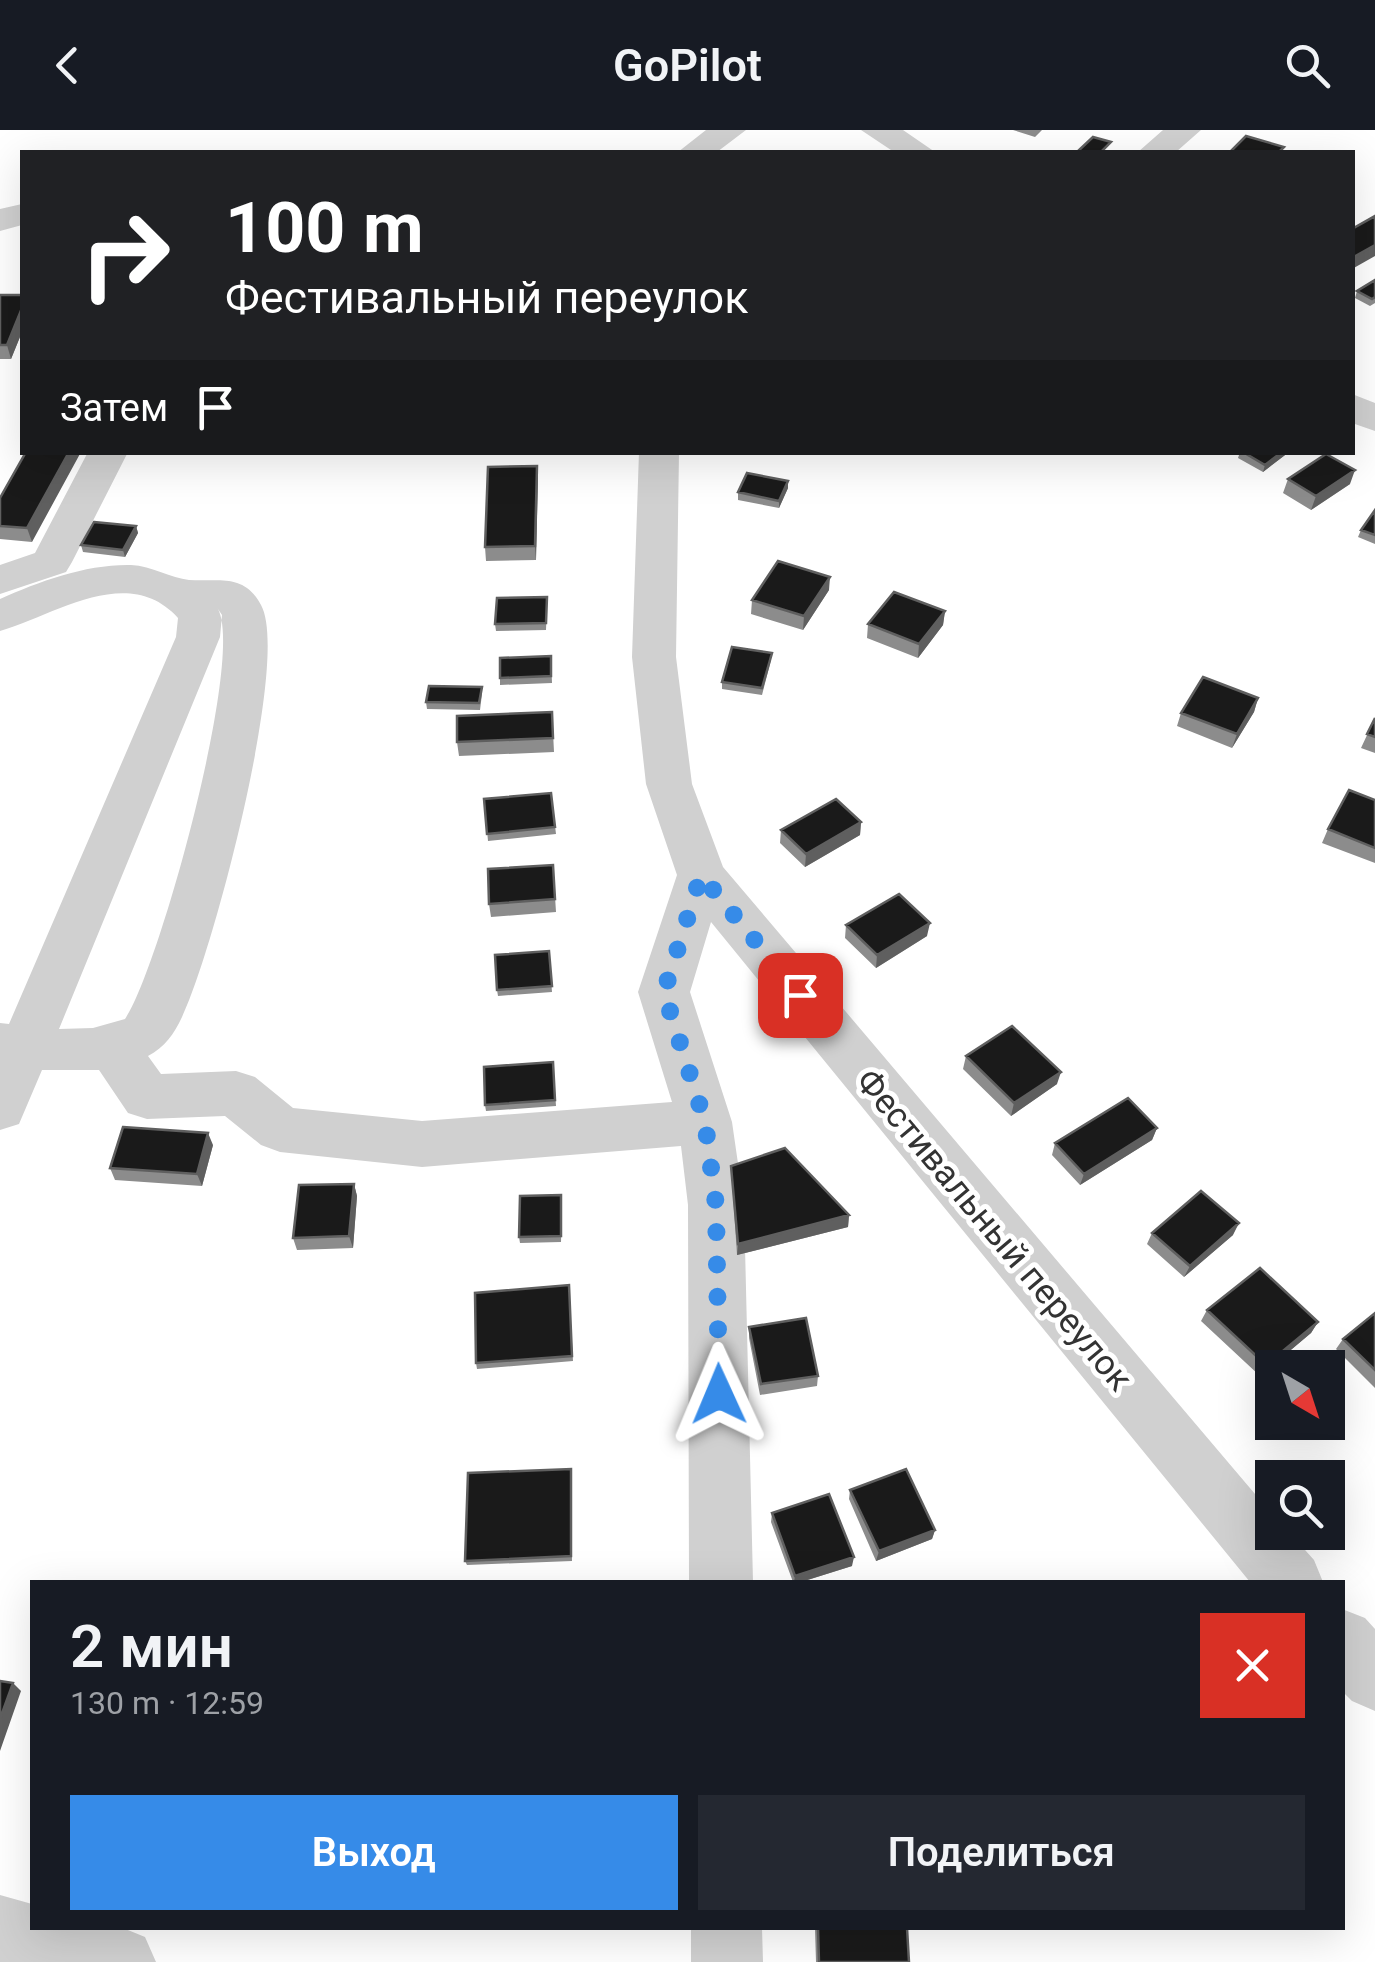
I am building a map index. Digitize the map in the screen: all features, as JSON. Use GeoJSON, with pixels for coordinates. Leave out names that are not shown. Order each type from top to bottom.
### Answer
{"type":"FeatureCollection","features":[{"type":"Feature","properties":{"kind":"street"},"geometry":{"type":"LineString","coordinates":[[698,150],[728,130]]}},
{"type":"Feature","properties":{"kind":"street"},"geometry":{"type":"LineString","coordinates":[[878,130],[921,143]]}},
{"type":"Feature","properties":{"kind":"street"},"geometry":{"type":"LineString","coordinates":[[1157,150],[1184,130]]}},
{"type":"Feature","properties":{"kind":"street"},"geometry":{"type":"LineString","coordinates":[[0,616],[53,576],[107,455]]}},
{"type":"Feature","properties":{"kind":"street","name":"Фестивальный переулок"},"geometry":{"type":"LineString","coordinates":[[660,455],[654,657],[668,784],[701,875],[1170,1443],[1290,1580]]}},
{"type":"Feature","properties":{"kind":"street"},"geometry":{"type":"LineString","coordinates":[[0,580],[53,576],[154,582],[187,594],[224,592],[235,598],[246,616],[246,658],[200,880],[163,1009],[145,1033],[114,1047],[12,1046]]}},
{"type":"Feature","properties":{"kind":"street"},"geometry":{"type":"LineString","coordinates":[[0,1108],[12,1046],[198,637],[200,614],[187,594]]}},
{"type":"Feature","properties":{"kind":"street"},"geometry":{"type":"LineString","coordinates":[[701,875],[664,992],[705,1122],[716,1205],[722,1580]]}},
{"type":"Feature","properties":{"kind":"street"},"geometry":{"type":"LineString","coordinates":[[114,1047],[147,1097],[236,1092],[280,1129],[422,1144],[705,1122]]}},
{"type":"Feature","properties":{"kind":"street"},"geometry":{"type":"LineString","coordinates":[[1345,1644],[1375,1678]]}},
{"type":"Feature","properties":{"kind":"street"},"geometry":{"type":"LineString","coordinates":[[726,1930],[727,1962]]}},
{"type":"Feature","properties":{"kind":"street"},"geometry":{"type":"LineString","coordinates":[[0,1931],[120,1962]]}},
{"type":"Feature","properties":{"kind":"building"},"geometry":{"type":"Polygon","coordinates":[[[1246,136],[1284,147],[1281,150],[1232,150],[1246,136]]]}},
{"type":"Feature","properties":{"kind":"building"},"geometry":{"type":"Polygon","coordinates":[[[1093,137],[1111,142],[1103,150],[1079,150],[1093,137]]]}},
{"type":"Feature","properties":{"kind":"building"},"geometry":{"type":"Polygon","coordinates":[[[1375,216],[1375,245],[1355,256],[1355,227],[1375,216]]]}},
{"type":"Feature","properties":{"kind":"building"},"geometry":{"type":"Polygon","coordinates":[[[1375,280],[1372,299],[1357,291],[1375,280]]]}},
{"type":"Feature","properties":{"kind":"building"},"geometry":{"type":"Polygon","coordinates":[[[0,295],[20,295],[20,313],[7,345],[0,345],[0,295]]]}},
{"type":"Feature","properties":{"kind":"building"},"geometry":{"type":"Polygon","coordinates":[[[24,455],[67,455],[27,528],[0,526],[0,498],[24,455]]]}},
{"type":"Feature","properties":{"kind":"building"},"geometry":{"type":"Polygon","coordinates":[[[1248,455],[1278,455],[1265,465],[1248,455]]]}},
{"type":"Feature","properties":{"kind":"building"},"geometry":{"type":"Polygon","coordinates":[[[1324,455],[1355,470],[1316,496],[1288,479],[1324,455]]]}},
{"type":"Feature","properties":{"kind":"building"},"geometry":{"type":"Polygon","coordinates":[[[537,466],[535,546],[485,547],[488,467],[537,466]]]}},
{"type":"Feature","properties":{"kind":"building"},"geometry":{"type":"Polygon","coordinates":[[[747,473],[788,481],[779,501],[738,492],[747,473]]]}},
{"type":"Feature","properties":{"kind":"building"},"geometry":{"type":"Polygon","coordinates":[[[1375,510],[1375,535],[1361,530],[1375,510]]]}},
{"type":"Feature","properties":{"kind":"building"},"geometry":{"type":"Polygon","coordinates":[[[94,522],[136,526],[123,550],[81,545],[94,522]]]}},
{"type":"Feature","properties":{"kind":"building"},"geometry":{"type":"Polygon","coordinates":[[[778,561],[830,577],[804,616],[752,600],[778,561]]]}},
{"type":"Feature","properties":{"kind":"building"},"geometry":{"type":"Polygon","coordinates":[[[894,592],[945,611],[919,644],[868,624],[894,592]]]}},
{"type":"Feature","properties":{"kind":"building"},"geometry":{"type":"Polygon","coordinates":[[[547,597],[546,623],[495,624],[497,598],[547,597]]]}},
{"type":"Feature","properties":{"kind":"building"},"geometry":{"type":"Polygon","coordinates":[[[732,647],[772,653],[762,688],[722,682],[732,647]]]}},
{"type":"Feature","properties":{"kind":"building"},"geometry":{"type":"Polygon","coordinates":[[[551,656],[551,676],[500,678],[500,658],[551,656]]]}},
{"type":"Feature","properties":{"kind":"building"},"geometry":{"type":"Polygon","coordinates":[[[1203,677],[1258,698],[1237,734],[1181,713],[1203,677]]]}},
{"type":"Feature","properties":{"kind":"building"},"geometry":{"type":"Polygon","coordinates":[[[429,686],[482,687],[479,703],[426,702],[429,686]]]}},
{"type":"Feature","properties":{"kind":"building"},"geometry":{"type":"Polygon","coordinates":[[[552,712],[553,738],[457,742],[457,716],[552,712]]]}},
{"type":"Feature","properties":{"kind":"building"},"geometry":{"type":"Polygon","coordinates":[[[1375,718],[1375,737],[1367,734],[1375,718]]]}},
{"type":"Feature","properties":{"kind":"building"},"geometry":{"type":"Polygon","coordinates":[[[1349,790],[1375,800],[1375,848],[1328,829],[1349,790]]]}},
{"type":"Feature","properties":{"kind":"building"},"geometry":{"type":"Polygon","coordinates":[[[551,793],[555,827],[487,834],[484,799],[551,793]]]}},
{"type":"Feature","properties":{"kind":"building"},"geometry":{"type":"Polygon","coordinates":[[[836,799],[861,822],[806,854],[781,830],[836,799]]]}},
{"type":"Feature","properties":{"kind":"building"},"geometry":{"type":"Polygon","coordinates":[[[553,865],[555,899],[489,904],[488,869],[553,865]]]}},
{"type":"Feature","properties":{"kind":"building"},"geometry":{"type":"Polygon","coordinates":[[[899,894],[930,923],[877,955],[846,925],[899,894]]]}},
{"type":"Feature","properties":{"kind":"building"},"geometry":{"type":"Polygon","coordinates":[[[549,951],[552,986],[497,990],[495,955],[549,951]]]}},
{"type":"Feature","properties":{"kind":"building"},"geometry":{"type":"Polygon","coordinates":[[[1012,1026],[1061,1072],[1014,1103],[966,1056],[1012,1026]]]}},
{"type":"Feature","properties":{"kind":"building"},"geometry":{"type":"Polygon","coordinates":[[[553,1062],[555,1100],[485,1105],[484,1067],[553,1062]]]}},
{"type":"Feature","properties":{"kind":"building"},"geometry":{"type":"Polygon","coordinates":[[[1128,1098],[1157,1128],[1084,1174],[1055,1143],[1128,1098]]]}},
{"type":"Feature","properties":{"kind":"building"},"geometry":{"type":"Polygon","coordinates":[[[123,1127],[208,1133],[197,1174],[110,1168],[123,1127]]]}},
{"type":"Feature","properties":{"kind":"building"},"geometry":{"type":"Polygon","coordinates":[[[785,1148],[849,1215],[738,1244],[731,1166],[785,1148]]]}},
{"type":"Feature","properties":{"kind":"building"},"geometry":{"type":"Polygon","coordinates":[[[354,1184],[349,1236],[293,1238],[299,1185],[354,1184]]]}},
{"type":"Feature","properties":{"kind":"building"},"geometry":{"type":"Polygon","coordinates":[[[1201,1191],[1239,1223],[1190,1266],[1152,1233],[1201,1191]]]}},
{"type":"Feature","properties":{"kind":"building"},"geometry":{"type":"Polygon","coordinates":[[[561,1195],[561,1236],[519,1237],[520,1196],[561,1195]]]}},
{"type":"Feature","properties":{"kind":"building"},"geometry":{"type":"Polygon","coordinates":[[[1260,1268],[1318,1322],[1284,1350],[1255,1350],[1255,1355],[1207,1310],[1260,1268]]]}},
{"type":"Feature","properties":{"kind":"building"},"geometry":{"type":"Polygon","coordinates":[[[569,1285],[572,1356],[476,1363],[475,1293],[569,1285]]]}},
{"type":"Feature","properties":{"kind":"building"},"geometry":{"type":"Polygon","coordinates":[[[1375,1313],[1375,1370],[1343,1339],[1375,1313]]]}},
{"type":"Feature","properties":{"kind":"building"},"geometry":{"type":"Polygon","coordinates":[[[806,1318],[818,1376],[761,1384],[749,1327],[806,1318]]]}},
{"type":"Feature","properties":{"kind":"building"},"geometry":{"type":"Polygon","coordinates":[[[571,1469],[571,1556],[465,1561],[468,1473],[571,1469]]]}},
{"type":"Feature","properties":{"kind":"building"},"geometry":{"type":"Polygon","coordinates":[[[906,1469],[935,1530],[879,1551],[850,1490],[906,1469]]]}},
{"type":"Feature","properties":{"kind":"building"},"geometry":{"type":"Polygon","coordinates":[[[829,1494],[854,1557],[795,1576],[772,1513],[829,1494]]]}},
{"type":"Feature","properties":{"kind":"building"},"geometry":{"type":"Polygon","coordinates":[[[0,1681],[13,1683],[0,1719],[0,1681]]]}},
{"type":"Feature","properties":{"kind":"building"},"geometry":{"type":"Polygon","coordinates":[[[818,1930],[907,1930],[909,1962],[819,1962],[818,1930]]]}},
{"type":"Feature","properties":{"kind":"route"},"geometry":{"type":"LineString","coordinates":[[719,1394],[716,1205],[705,1122],[664,992],[701,875],[800,995]]}}]}
